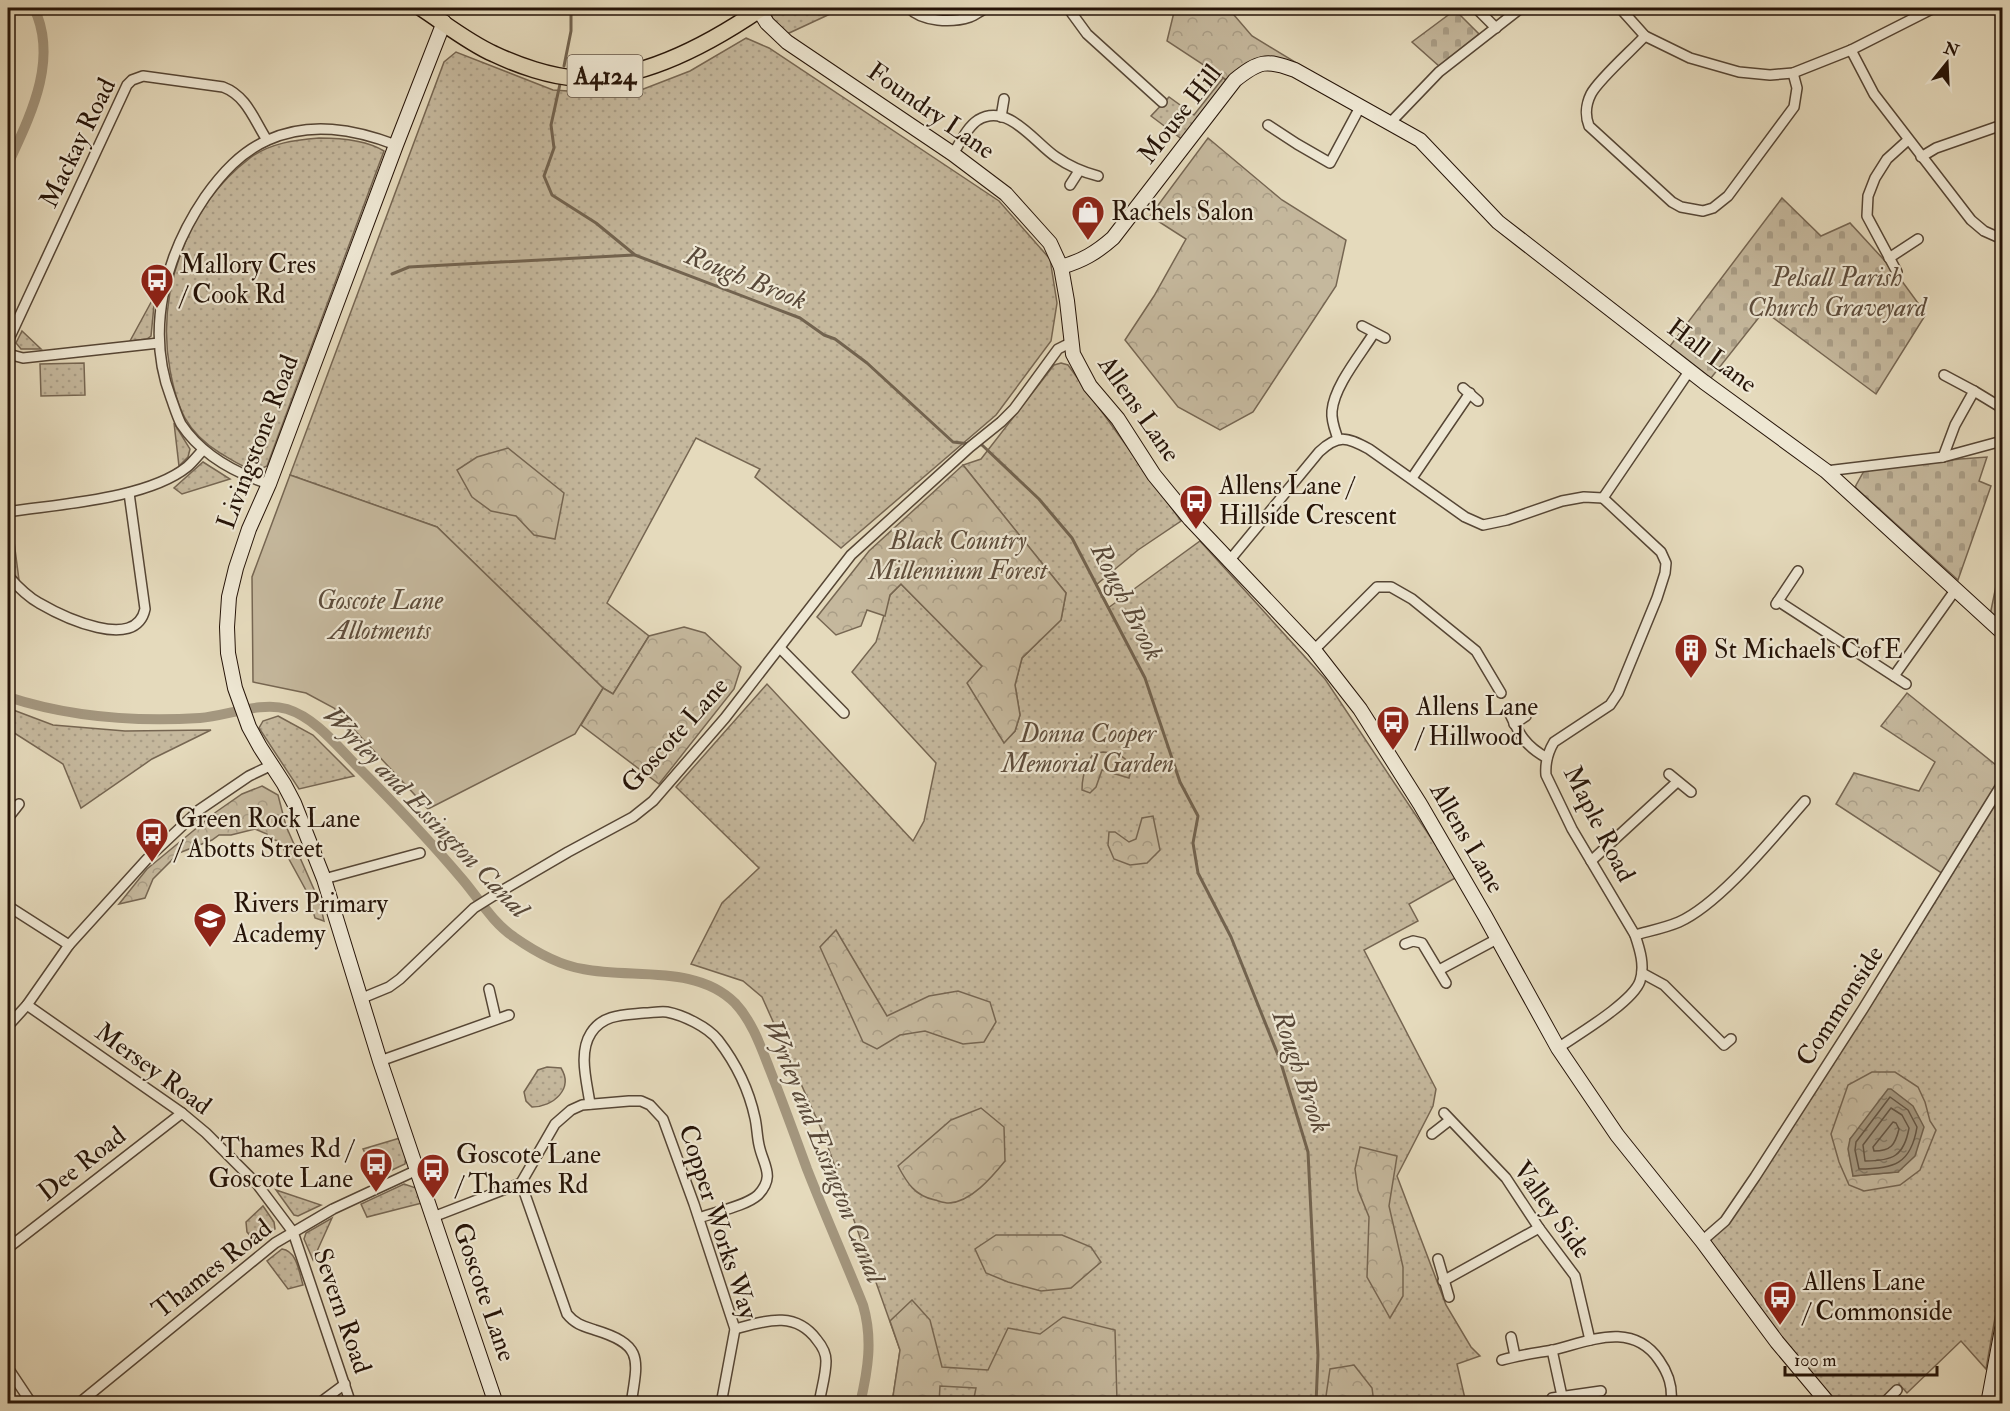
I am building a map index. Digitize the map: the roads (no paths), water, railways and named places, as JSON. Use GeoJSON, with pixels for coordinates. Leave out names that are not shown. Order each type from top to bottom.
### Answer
{"type":"FeatureCollection","features":[{"type":"Feature","properties":{"kind":"main road","name":"A4124"},"geometry":{"type":"LineString","coordinates":[[421,8],[493,54],[531,69],[577,78],[626,75],[663,62],[697,47],[761,9]]}},
{"type":"Feature","properties":{"kind":"street"},"geometry":{"type":"LineString","coordinates":[[909,8],[915,14],[944,20],[969,17],[987,8]]}},
{"type":"Feature","properties":{"kind":"street"},"geometry":{"type":"LineString","coordinates":[[1068,8],[1087,34],[1162,102]]}},
{"type":"Feature","properties":{"kind":"street"},"geometry":{"type":"LineString","coordinates":[[1476,8],[1496,28]]}},
{"type":"Feature","properties":{"kind":"street"},"geometry":{"type":"LineString","coordinates":[[1390,123],[1439,72],[1521,8]]}},
{"type":"Feature","properties":{"kind":"street"},"geometry":{"type":"LineString","coordinates":[[1620,8],[1645,36],[1690,58],[1739,72],[1770,75],[1793,73],[1851,50],[1934,8]]}},
{"type":"Feature","properties":{"kind":"street","name":"Foundry Lane"},"geometry":{"type":"LineString","coordinates":[[761,9],[767,23],[787,42],[953,154],[1006,194],[1050,243],[1060,267]]}},
{"type":"Feature","properties":{"kind":"street","name":"Livingstone Road"},"geometry":{"type":"LineString","coordinates":[[360,999],[324,879],[294,803],[249,727],[235,688],[228,653],[229,597],[249,529],[269,484],[444,22]]}},
{"type":"Feature","properties":{"kind":"street"},"geometry":{"type":"LineString","coordinates":[[1645,36],[1591,94],[1586,110],[1587,120],[1589,126],[1672,202],[1692,210],[1703,211],[1713,208],[1728,196],[1794,108],[1797,88],[1793,73]]}},
{"type":"Feature","properties":{"kind":"street"},"geometry":{"type":"LineString","coordinates":[[1851,50],[1874,94],[1971,220],[1984,231],[2002,239]]}},
{"type":"Feature","properties":{"kind":"street","name":"Mouse Hill"},"geometry":{"type":"LineString","coordinates":[[1060,267],[1079,262],[1095,254],[1113,238],[1235,80],[1261,63],[1274,62],[1295,70],[1390,123]]}},
{"type":"Feature","properties":{"kind":"street","name":"Mackay Road"},"geometry":{"type":"LineString","coordinates":[[8,341],[127,85],[132,80],[143,75],[230,90],[244,101],[267,140]]}},
{"type":"Feature","properties":{"kind":"street"},"geometry":{"type":"LineString","coordinates":[[1001,117],[1004,99]]}},
{"type":"Feature","properties":{"kind":"street"},"geometry":{"type":"LineString","coordinates":[[1268,125],[1334,165],[1360,107]]}},
{"type":"Feature","properties":{"kind":"street"},"geometry":{"type":"LineString","coordinates":[[953,154],[970,127],[979,120],[1001,117],[1014,122],[1054,156],[1078,171],[1098,176]]}},
{"type":"Feature","properties":{"kind":"street","name":"Hall Lane"},"geometry":{"type":"LineString","coordinates":[[1390,123],[1420,140],[1498,222],[1524,244],[1826,471],[2002,632]]}},
{"type":"Feature","properties":{"kind":"street"},"geometry":{"type":"LineString","coordinates":[[1921,157],[1936,147],[2002,125]]}},
{"type":"Feature","properties":{"kind":"street"},"geometry":{"type":"LineString","coordinates":[[269,484],[229,467],[203,450],[180,423],[164,378],[159,343],[163,292],[174,253],[190,220],[220,177],[245,152],[267,140],[297,131],[319,128],[342,129],[396,145]]}},
{"type":"Feature","properties":{"kind":"street"},"geometry":{"type":"LineString","coordinates":[[1897,272],[1867,216],[1868,196],[1875,178],[1887,159],[1908,140]]}},
{"type":"Feature","properties":{"kind":"street"},"geometry":{"type":"LineString","coordinates":[[1070,184],[1078,171]]}},
{"type":"Feature","properties":{"kind":"street"},"geometry":{"type":"LineString","coordinates":[[1889,258],[1918,239]]}},
{"type":"Feature","properties":{"kind":"street","name":"Allens Lane"},"geometry":{"type":"LineString","coordinates":[[1060,267],[1067,301],[1073,354],[1090,386],[1118,419],[1154,475],[1190,519],[1314,650],[1360,709],[1420,804],[1558,1048],[1617,1135],[1702,1241],[1777,1342],[1829,1404]]}},
{"type":"Feature","properties":{"kind":"street"},"geometry":{"type":"LineString","coordinates":[[1362,326],[1385,338]]}},
{"type":"Feature","properties":{"kind":"street"},"geometry":{"type":"LineString","coordinates":[[1338,439],[1331,412],[1336,394],[1374,333]]}},
{"type":"Feature","properties":{"kind":"street"},"geometry":{"type":"LineString","coordinates":[[8,354],[23,358],[159,343]]}},
{"type":"Feature","properties":{"kind":"street","name":"Goscote Lane"},"geometry":{"type":"LineString","coordinates":[[496,1404],[360,999],[389,987],[400,979],[474,908],[498,892],[633,817],[651,804],[725,718],[851,555],[1014,409],[1058,349],[1071,343]]}},
{"type":"Feature","properties":{"kind":"street"},"geometry":{"type":"LineString","coordinates":[[1229,561],[1319,452],[1338,439],[1353,440],[1412,478],[1465,517],[1483,525],[1507,520],[1584,496],[1603,498],[1690,370]]}},
{"type":"Feature","properties":{"kind":"street"},"geometry":{"type":"LineString","coordinates":[[1944,375],[2002,408]]}},
{"type":"Feature","properties":{"kind":"street"},"geometry":{"type":"LineString","coordinates":[[1412,478],[1467,391],[1478,400]]}},
{"type":"Feature","properties":{"kind":"street"},"geometry":{"type":"LineString","coordinates":[[1943,457],[1955,425],[1974,391]]}},
{"type":"Feature","properties":{"kind":"street"},"geometry":{"type":"LineString","coordinates":[[1826,471],[1943,457],[2002,441]]}},
{"type":"Feature","properties":{"kind":"street"},"geometry":{"type":"LineString","coordinates":[[8,512],[129,493],[169,479],[188,466],[203,450]]}},
{"type":"Feature","properties":{"kind":"street"},"geometry":{"type":"LineString","coordinates":[[8,576],[38,603],[70,618],[104,629],[131,628],[139,624],[145,609],[129,493]]}},
{"type":"Feature","properties":{"kind":"street","name":"Maple Road"},"geometry":{"type":"LineString","coordinates":[[1603,498],[1661,552],[1666,563],[1665,573],[1622,685],[1610,705],[1554,742],[1547,758],[1546,775],[1572,829],[1635,936],[1641,954],[1642,973]]}},
{"type":"Feature","properties":{"kind":"street"},"geometry":{"type":"LineString","coordinates":[[1798,571],[1777,602],[1906,684]]}},
{"type":"Feature","properties":{"kind":"street"},"geometry":{"type":"LineString","coordinates":[[1314,650],[1377,587],[1391,586],[1412,599],[1476,651],[1491,684],[1501,693]]}},
{"type":"Feature","properties":{"kind":"street"},"geometry":{"type":"LineString","coordinates":[[1894,676],[1956,589]]}},
{"type":"Feature","properties":{"kind":"street"},"geometry":{"type":"LineString","coordinates":[[780,648],[844,713]]}},
{"type":"Feature","properties":{"kind":"street"},"geometry":{"type":"LineString","coordinates":[[1509,712],[1514,724],[1532,750],[1547,758]]}},
{"type":"Feature","properties":{"kind":"street"},"geometry":{"type":"LineString","coordinates":[[1514,724],[1526,716]]}},
{"type":"Feature","properties":{"kind":"street"},"geometry":{"type":"LineString","coordinates":[[8,1026],[27,1005],[69,945],[147,859],[199,810],[249,776],[272,765]]}},
{"type":"Feature","properties":{"kind":"street"},"geometry":{"type":"LineString","coordinates":[[1669,774],[1691,792]]}},
{"type":"Feature","properties":{"kind":"street"},"geometry":{"type":"LineString","coordinates":[[1591,861],[1677,782]]}},
{"type":"Feature","properties":{"kind":"street","name":"Commonside"},"geometry":{"type":"LineString","coordinates":[[1702,1241],[1725,1221],[1768,1156],[1863,1010],[2002,784]]}},
{"type":"Feature","properties":{"kind":"street"},"geometry":{"type":"LineString","coordinates":[[1635,936],[1679,922],[1699,909],[1726,886],[1805,801]]}},
{"type":"Feature","properties":{"kind":"street"},"geometry":{"type":"LineString","coordinates":[[8,819],[18,804]]}},
{"type":"Feature","properties":{"kind":"street"},"geometry":{"type":"LineString","coordinates":[[1782,810],[1791,817]]}},
{"type":"Feature","properties":{"kind":"street"},"geometry":{"type":"LineString","coordinates":[[324,879],[420,853]]}},
{"type":"Feature","properties":{"kind":"street"},"geometry":{"type":"LineString","coordinates":[[8,906],[69,945]]}},
{"type":"Feature","properties":{"kind":"street"},"geometry":{"type":"LineString","coordinates":[[1439,970],[1497,939]]}},
{"type":"Feature","properties":{"kind":"street"},"geometry":{"type":"LineString","coordinates":[[1405,944],[1413,941],[1422,943],[1446,983]]}},
{"type":"Feature","properties":{"kind":"street"},"geometry":{"type":"LineString","coordinates":[[1558,1048],[1624,1001],[1640,983],[1642,973],[1664,985],[1724,1045],[1731,1039]]}},
{"type":"Feature","properties":{"kind":"street"},"geometry":{"type":"LineString","coordinates":[[489,989],[496,1019]]}},
{"type":"Feature","properties":{"kind":"street","name":"Mersey Road"},"geometry":{"type":"LineString","coordinates":[[27,1005],[206,1132],[257,1184],[293,1232]]}},
{"type":"Feature","properties":{"kind":"street"},"geometry":{"type":"LineString","coordinates":[[590,1104],[584,1065],[586,1048],[590,1034],[607,1018],[617,1015],[666,1012],[706,1030],[717,1039],[744,1083],[755,1117],[759,1146],[769,1174],[765,1186],[747,1202],[699,1218]]}},
{"type":"Feature","properties":{"kind":"street"},"geometry":{"type":"LineString","coordinates":[[380,1061],[509,1014]]}},
{"type":"Feature","properties":{"kind":"street","name":"Copper Works Way"},"geometry":{"type":"LineString","coordinates":[[520,1184],[562,1116],[590,1104],[641,1101],[656,1111],[663,1119],[699,1218],[735,1329],[721,1404]]}},
{"type":"Feature","properties":{"kind":"street","name":"Dee Road"},"geometry":{"type":"LineString","coordinates":[[8,1248],[182,1113]]}},
{"type":"Feature","properties":{"kind":"street","name":"Valley Side"},"geometry":{"type":"LineString","coordinates":[[1432,1134],[1447,1116],[1506,1178],[1539,1228],[1575,1276],[1590,1340]]}},
{"type":"Feature","properties":{"kind":"street","name":"Thames Road"},"geometry":{"type":"LineString","coordinates":[[78,1404],[275,1243],[333,1209],[417,1170]]}},
{"type":"Feature","properties":{"kind":"street"},"geometry":{"type":"LineString","coordinates":[[433,1217],[520,1184],[567,1314],[579,1325],[622,1340],[633,1353],[637,1364],[631,1404]]}},
{"type":"Feature","properties":{"kind":"street"},"geometry":{"type":"LineString","coordinates":[[1443,1281],[1539,1228]]}},
{"type":"Feature","properties":{"kind":"street","name":"Severn Road"},"geometry":{"type":"LineString","coordinates":[[293,1232],[351,1404]]}},
{"type":"Feature","properties":{"kind":"street"},"geometry":{"type":"LineString","coordinates":[[1438,1259],[1449,1297]]}},
{"type":"Feature","properties":{"kind":"street"},"geometry":{"type":"LineString","coordinates":[[735,1329],[774,1319],[794,1322],[812,1333],[824,1352],[826,1361],[819,1404]]}},
{"type":"Feature","properties":{"kind":"street"},"geometry":{"type":"LineString","coordinates":[[1988,1404],[2000,1354],[2002,1329]]}},
{"type":"Feature","properties":{"kind":"street"},"geometry":{"type":"LineString","coordinates":[[1502,1360],[1590,1340],[1615,1336],[1633,1338],[1653,1350],[1667,1371],[1672,1394],[1671,1404]]}},
{"type":"Feature","properties":{"kind":"street"},"geometry":{"type":"LineString","coordinates":[[1511,1337],[1515,1356]]}},
{"type":"Feature","properties":{"kind":"street"},"geometry":{"type":"LineString","coordinates":[[1552,1350],[1557,1397],[1601,1391]]}},
{"type":"Feature","properties":{"kind":"street"},"geometry":{"type":"LineString","coordinates":[[8,1368],[32,1404]]}},
{"type":"Feature","properties":{"kind":"street"},"geometry":{"type":"LineString","coordinates":[[318,1404],[345,1384]]}},
{"type":"Feature","properties":{"kind":"street"},"geometry":{"type":"LineString","coordinates":[[1883,1404],[1897,1390]]}},
{"type":"Feature","properties":{"kind":"water"},"geometry":{"type":"Polygon","coordinates":[[[1888,1089],[1913,1106],[1924,1127],[1915,1156],[1898,1172],[1853,1176],[1848,1149],[1850,1139],[1888,1089]]]}},
{"type":"Feature","properties":{"kind":"waterway","name":"Wyrley and Essington Canal"},"geometry":{"type":"LineString","coordinates":[[8,164],[25,127],[39,88],[43,68],[44,48],[41,28],[34,8]]}},
{"type":"Feature","properties":{"kind":"waterway","name":"Rough Brook"},"geometry":{"type":"LineString","coordinates":[[564,66],[571,31],[571,8]]}},
{"type":"Feature","properties":{"kind":"waterway","name":"Rough Brook"},"geometry":{"type":"LineString","coordinates":[[560,84],[551,125],[554,148],[544,176],[552,195],[596,223],[635,255],[800,318],[824,335],[835,339],[867,363],[953,442],[970,444]]}},
{"type":"Feature","properties":{"kind":"waterway"},"geometry":{"type":"LineString","coordinates":[[392,274],[409,267],[634,255]]}},
{"type":"Feature","properties":{"kind":"waterway","name":"Rough Brook"},"geometry":{"type":"LineString","coordinates":[[977,444],[982,445],[1039,499],[1072,538],[1145,678],[1180,782],[1198,816],[1193,843],[1198,873],[1231,937],[1280,1060],[1308,1152],[1318,1355],[1316,1404]]}},
{"type":"Feature","properties":{"kind":"waterway","name":"Wyrley and Essington Canal"},"geometry":{"type":"LineString","coordinates":[[8,697],[55,709],[127,718],[200,718],[266,707],[277,707],[298,713],[335,742],[425,837],[499,925],[522,942],[547,957],[574,967],[602,972],[663,975],[702,983],[719,991],[735,1003],[751,1026],[759,1043],[807,1169],[863,1305],[869,1342],[860,1404]]}},
{"type":"Feature","properties":{"kind":"place","name":"Rachels Salon"},"geometry":{"type":"Point","coordinates":[1088,241]}},
{"type":"Feature","properties":{"kind":"place","name":"Mallory Cres / Cook Rd"},"geometry":{"type":"Point","coordinates":[157,309]}},
{"type":"Feature","properties":{"kind":"place","name":"Allens Lane / Hillside Crescent"},"geometry":{"type":"Point","coordinates":[1196,530]}},
{"type":"Feature","properties":{"kind":"place","name":"St Michaels CofE"},"geometry":{"type":"Point","coordinates":[1691,679]}},
{"type":"Feature","properties":{"kind":"place","name":"Allens Lane / Hillwood"},"geometry":{"type":"Point","coordinates":[1393,751]}},
{"type":"Feature","properties":{"kind":"place","name":"Green Rock Lane / Abotts Street"},"geometry":{"type":"Point","coordinates":[152,863]}},
{"type":"Feature","properties":{"kind":"place","name":"Rivers Primary Academy"},"geometry":{"type":"Point","coordinates":[210,948]}},
{"type":"Feature","properties":{"kind":"place","name":"Thames Rd / Goscote Lane"},"geometry":{"type":"Point","coordinates":[376,1193]}},
{"type":"Feature","properties":{"kind":"place","name":"Goscote Lane / Thames Rd"},"geometry":{"type":"Point","coordinates":[433,1199]}},
{"type":"Feature","properties":{"kind":"place","name":"Allens Lane / Commonside"},"geometry":{"type":"Point","coordinates":[1780,1326]}},
{"type":"Feature","properties":{"kind":"park label","name":"Pelsall Parish Church Graveyard"},"geometry":{"type":"Point","coordinates":[1837,293]}},
{"type":"Feature","properties":{"kind":"park label","name":"Black Country Millennium Forest"},"geometry":{"type":"Point","coordinates":[958,556]}},
{"type":"Feature","properties":{"kind":"park label","name":"Goscote Lane Allotments"},"geometry":{"type":"Point","coordinates":[380,616]}},
{"type":"Feature","properties":{"kind":"park label","name":"Donna Cooper Memorial Garden"},"geometry":{"type":"Point","coordinates":[1088,749]}}]}
